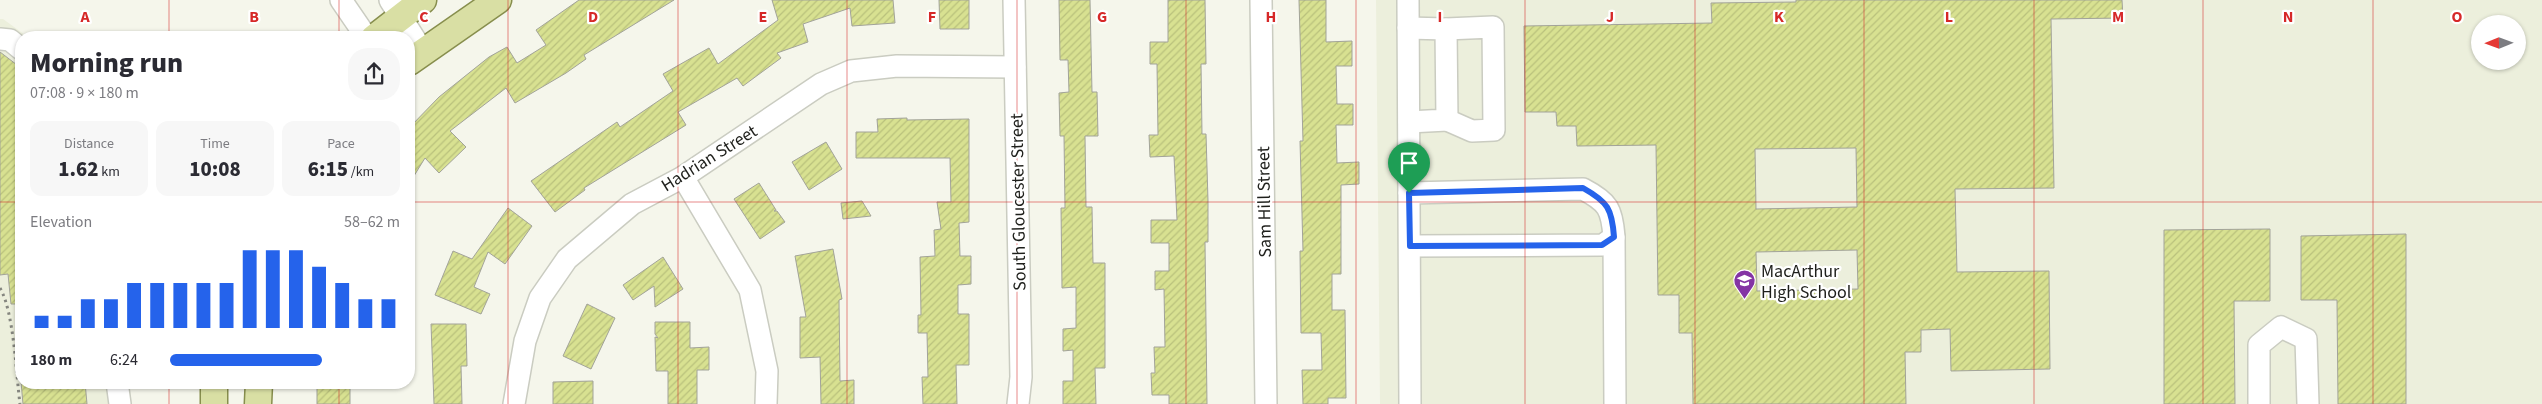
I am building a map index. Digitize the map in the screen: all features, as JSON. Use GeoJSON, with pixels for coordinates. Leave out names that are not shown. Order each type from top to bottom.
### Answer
{"type":"FeatureCollection","features":[{"type":"Feature","properties":{"kind":"main road"},"geometry":{"type":"LineString","coordinates":[[379,31],[395,8],[423,0]]}},
{"type":"Feature","properties":{"kind":"main road"},"geometry":{"type":"LineString","coordinates":[[416,57],[498,0]]}},
{"type":"Feature","properties":{"kind":"main road"},"geometry":{"type":"LineString","coordinates":[[214,389],[214,404]]}},
{"type":"Feature","properties":{"kind":"main road"},"geometry":{"type":"LineString","coordinates":[[258,404],[259,389]]}},
{"type":"Feature","properties":{"kind":"street"},"geometry":{"type":"LineString","coordinates":[[341,0],[363,31]]}},
{"type":"Feature","properties":{"kind":"street","name":"South Gloucester Street"},"geometry":{"type":"LineString","coordinates":[[1014,0],[1021,377],[1018,404]]}},
{"type":"Feature","properties":{"kind":"street","name":"Sam Hill Street"},"geometry":{"type":"LineString","coordinates":[[1261,0],[1266,404]]}},
{"type":"Feature","properties":{"kind":"street"},"geometry":{"type":"LineString","coordinates":[[1408,0],[1410,404]]}},
{"type":"Feature","properties":{"kind":"street"},"geometry":{"type":"LineString","coordinates":[[395,8],[405,31]]}},
{"type":"Feature","properties":{"kind":"street"},"geometry":{"type":"LineString","coordinates":[[1408,28],[1493,27],[1494,130],[1472,130],[1446,120],[1409,122]]}},
{"type":"Feature","properties":{"kind":"street"},"geometry":{"type":"LineString","coordinates":[[1446,29],[1446,120]]}},
{"type":"Feature","properties":{"kind":"street"},"geometry":{"type":"LineString","coordinates":[[0,39],[10,40],[15,44]]}},
{"type":"Feature","properties":{"kind":"street","name":"Hadrian Street"},"geometry":{"type":"LineString","coordinates":[[514,404],[525,341],[540,298],[567,259],[632,204],[683,177],[821,84],[851,71],[897,66],[1016,67]]}},
{"type":"Feature","properties":{"kind":"street"},"geometry":{"type":"LineString","coordinates":[[683,177],[750,290],[767,371],[766,404]]}},
{"type":"Feature","properties":{"kind":"street"},"geometry":{"type":"LineString","coordinates":[[1409,193],[1583,188],[1602,198],[1613,219],[1615,404]]}},
{"type":"Feature","properties":{"kind":"street"},"geometry":{"type":"LineString","coordinates":[[1410,246],[1602,245],[1614,237]]}},
{"type":"Feature","properties":{"kind":"street"},"geometry":{"type":"LineString","coordinates":[[2259,404],[2259,345],[2281,327],[2306,339],[2308,404]]}},
{"type":"Feature","properties":{"kind":"street"},"geometry":{"type":"LineString","coordinates":[[118,389],[120,404]]}},
{"type":"Feature","properties":{"kind":"path"},"geometry":{"type":"LineString","coordinates":[[0,288],[4,295],[15,366]]}},
{"type":"Feature","properties":{"kind":"path"},"geometry":{"type":"LineString","coordinates":[[18,389],[20,404]]}},
{"type":"Feature","properties":{"kind":"shaded area","name":"MacArthur High School"},"geometry":{"type":"Polygon","coordinates":[[[1376,0],[2542,0],[2542,404],[1380,404],[1376,0]]]}},
{"type":"Feature","properties":{"kind":"shaded area"},"geometry":{"type":"Polygon","coordinates":[[[0,19],[3,19],[20,31],[15,31],[15,389],[130,389],[132,404],[0,404],[0,19]]]}},
{"type":"Feature","properties":{"kind":"building"},"geometry":{"type":"Polygon","coordinates":[[[579,0],[674,0],[584,55],[586,59],[566,73],[515,103],[506,88],[450,131],[466,147],[439,173],[425,158],[415,174],[415,122],[439,97],[489,57],[507,47],[517,63],[546,45],[536,30],[579,0]]]}},
{"type":"Feature","properties":{"kind":"building"},"geometry":{"type":"Polygon","coordinates":[[[772,0],[893,0],[895,23],[852,26],[850,8],[803,24],[808,42],[777,53],[781,58],[743,86],[737,78],[678,112],[686,125],[584,188],[585,190],[555,212],[531,181],[617,122],[620,127],[673,91],[663,74],[709,48],[718,64],[778,20],[772,0]]]}},
{"type":"Feature","properties":{"kind":"building"},"geometry":{"type":"Polygon","coordinates":[[[939,0],[969,0],[969,29],[940,29],[939,0]]]}},
{"type":"Feature","properties":{"kind":"building"},"geometry":{"type":"Polygon","coordinates":[[[1059,0],[1090,0],[1092,92],[1097,92],[1098,136],[1085,136],[1086,207],[1092,207],[1093,263],[1105,263],[1105,368],[1095,368],[1096,404],[1063,404],[1063,381],[1073,381],[1073,350],[1063,351],[1063,329],[1076,328],[1076,287],[1062,288],[1061,208],[1065,208],[1064,136],[1060,136],[1059,93],[1069,92],[1068,60],[1060,60],[1059,0]]]}},
{"type":"Feature","properties":{"kind":"building"},"geometry":{"type":"Polygon","coordinates":[[[1168,0],[1205,0],[1206,64],[1201,64],[1202,134],[1206,134],[1208,201],[1208,242],[1205,242],[1207,404],[1169,404],[1169,395],[1152,395],[1151,373],[1155,373],[1154,347],[1165,347],[1164,289],[1155,290],[1155,271],[1169,271],[1169,243],[1151,243],[1151,220],[1177,220],[1174,156],[1150,157],[1149,135],[1158,135],[1157,64],[1150,64],[1150,42],[1168,42],[1168,0]]]}},
{"type":"Feature","properties":{"kind":"building"},"geometry":{"type":"Polygon","coordinates":[[[1299,0],[1326,0],[1326,42],[1352,41],[1352,66],[1336,66],[1337,104],[1353,104],[1353,125],[1336,125],[1337,163],[1359,162],[1359,184],[1341,185],[1341,274],[1332,274],[1332,310],[1345,310],[1346,398],[1328,398],[1328,404],[1303,404],[1302,370],[1322,370],[1321,333],[1301,333],[1300,251],[1303,251],[1300,141],[1303,141],[1299,0]]]}},
{"type":"Feature","properties":{"kind":"building"},"geometry":{"type":"Polygon","coordinates":[[[1796,0],[2122,0],[2123,18],[2051,19],[2054,188],[1955,189],[1957,272],[2049,271],[2050,369],[1951,371],[1950,329],[1921,330],[1921,352],[1905,352],[1906,404],[1693,404],[1692,333],[1679,333],[1679,295],[1658,295],[1656,145],[1577,146],[1576,126],[1557,126],[1556,112],[1525,112],[1524,26],[1712,23],[1711,3],[1796,2],[1796,0]],[[1856,148],[1755,149],[1756,209],[1857,207],[1856,148]],[[1857,250],[1756,252],[1757,291],[1858,289],[1857,250]]]}},
{"type":"Feature","properties":{"kind":"building"},"geometry":{"type":"Polygon","coordinates":[[[0,52],[15,63],[15,304],[11,304],[8,274],[0,275],[0,52]]]}},
{"type":"Feature","properties":{"kind":"building"},"geometry":{"type":"Polygon","coordinates":[[[907,118],[907,120],[969,119],[969,222],[959,223],[960,256],[971,256],[971,284],[958,285],[958,314],[969,314],[969,365],[956,365],[957,404],[923,404],[922,377],[928,377],[927,333],[918,333],[918,315],[921,315],[920,257],[935,256],[934,230],[941,229],[937,202],[951,202],[950,158],[856,158],[856,132],[878,132],[877,119],[907,118]]]}},
{"type":"Feature","properties":{"kind":"building"},"geometry":{"type":"Polygon","coordinates":[[[826,142],[842,169],[809,190],[792,162],[826,142]]]}},
{"type":"Feature","properties":{"kind":"building"},"geometry":{"type":"Polygon","coordinates":[[[759,183],[776,210],[774,211],[777,211],[785,222],[760,239],[734,199],[759,183]]]}},
{"type":"Feature","properties":{"kind":"building"},"geometry":{"type":"Polygon","coordinates":[[[862,201],[871,216],[843,219],[841,203],[862,201]]]}},
{"type":"Feature","properties":{"kind":"building"},"geometry":{"type":"Polygon","coordinates":[[[508,208],[532,226],[505,264],[488,252],[474,287],[490,294],[481,314],[435,295],[453,251],[472,259],[508,208]]]}},
{"type":"Feature","properties":{"kind":"building"},"geometry":{"type":"Polygon","coordinates":[[[2270,229],[2270,301],[2234,301],[2235,404],[2164,404],[2164,230],[2270,229]]]}},
{"type":"Feature","properties":{"kind":"building"},"geometry":{"type":"Polygon","coordinates":[[[2406,234],[2406,404],[2338,404],[2337,300],[2301,300],[2301,236],[2406,234]]]}},
{"type":"Feature","properties":{"kind":"building"},"geometry":{"type":"Polygon","coordinates":[[[833,249],[842,299],[839,300],[840,381],[854,380],[854,404],[821,404],[820,357],[800,358],[800,317],[806,317],[795,256],[833,249]]]}},
{"type":"Feature","properties":{"kind":"building"},"geometry":{"type":"Polygon","coordinates":[[[663,257],[683,289],[655,307],[654,286],[633,300],[623,285],[663,257]]]}},
{"type":"Feature","properties":{"kind":"building"},"geometry":{"type":"Polygon","coordinates":[[[587,304],[615,318],[591,369],[563,356],[587,304]]]}},
{"type":"Feature","properties":{"kind":"building"},"geometry":{"type":"Polygon","coordinates":[[[655,322],[690,322],[690,348],[709,347],[709,370],[697,370],[697,404],[668,404],[668,371],[656,371],[655,337],[658,338],[655,334],[655,322]]]}},
{"type":"Feature","properties":{"kind":"building"},"geometry":{"type":"Polygon","coordinates":[[[431,324],[466,324],[467,366],[461,366],[462,404],[434,404],[431,324]]]}},
{"type":"Feature","properties":{"kind":"building"},"geometry":{"type":"Polygon","coordinates":[[[593,381],[593,404],[553,404],[553,382],[593,381]]]}},
{"type":"Feature","properties":{"kind":"building"},"geometry":{"type":"Polygon","coordinates":[[[22,389],[86,389],[87,404],[23,404],[22,389]]]}},
{"type":"Feature","properties":{"kind":"building"},"geometry":{"type":"Polygon","coordinates":[[[317,389],[350,389],[350,404],[317,404],[317,389]]]}},
{"type":"Feature","properties":{"kind":"place","name":"MacArthur High School"},"geometry":{"type":"Point","coordinates":[1745,300]}},
{"type":"Feature","properties":{"kind":"route"},"geometry":{"type":"LineString","coordinates":[[1583,188],[1602,198],[1613,219],[1614,237],[1602,245],[1410,246],[1409,193],[1583,188]]}}]}
